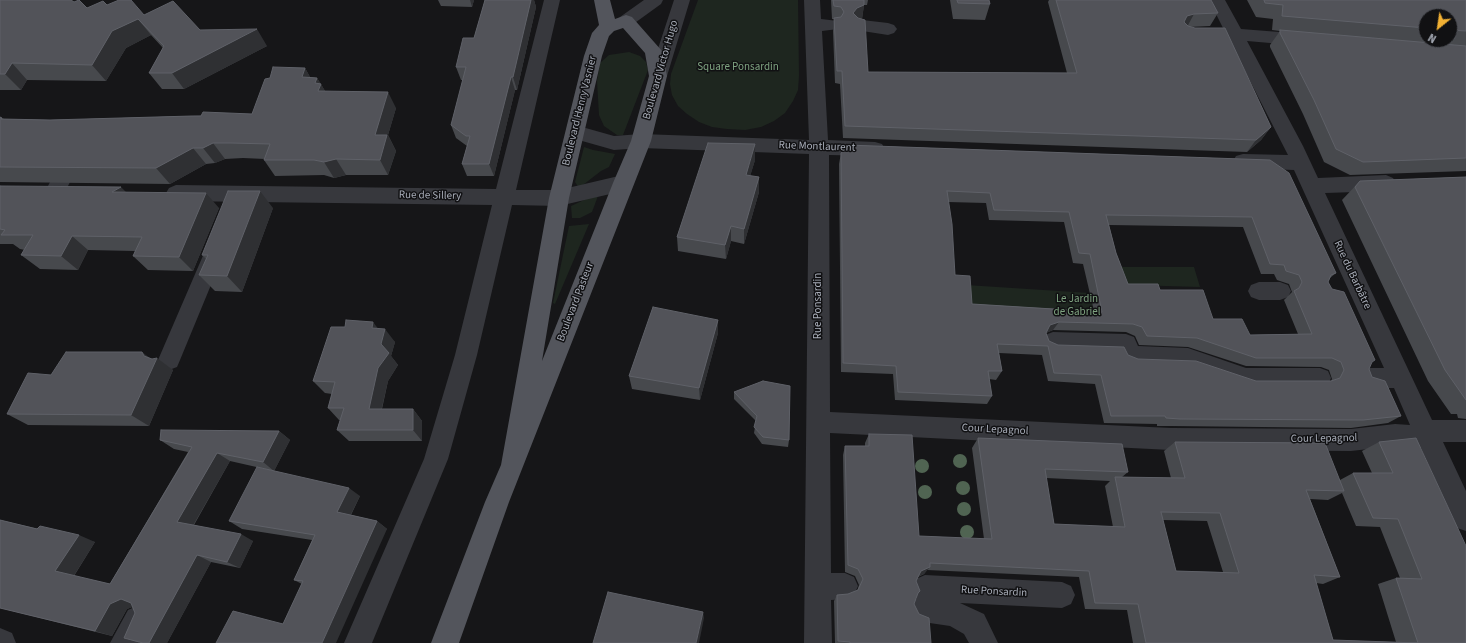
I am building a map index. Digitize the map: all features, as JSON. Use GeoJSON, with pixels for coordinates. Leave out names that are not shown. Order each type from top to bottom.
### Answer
{"type":"FeatureCollection","features":[{"type":"Feature","properties":{"kind":"main road"},"geometry":{"type":"LineString","coordinates":[[602,0],[608,27],[626,21],[653,51],[658,76]]}},
{"type":"Feature","properties":{"kind":"main road","name":"Boulevard Henry Vasnier"},"geometry":{"type":"LineString","coordinates":[[559,198],[593,56],[601,33],[608,27]]}},
{"type":"Feature","properties":{"kind":"main road","name":"Boulevard Victor Hugo"},"geometry":{"type":"LineString","coordinates":[[641,141],[658,76]]}},
{"type":"Feature","properties":{"kind":"main road","name":"Boulevard Pasteur"},"geometry":{"type":"LineString","coordinates":[[445,643],[497,502],[641,141]]}},
{"type":"Feature","properties":{"kind":"main road","name":"Boulevard Pasteur"},"geometry":{"type":"LineString","coordinates":[[513,465],[559,198]]}},
{"type":"Feature","properties":{"kind":"street"},"geometry":{"type":"LineString","coordinates":[[358,643],[436,459],[466,355],[552,0]]}},
{"type":"Feature","properties":{"kind":"street"},"geometry":{"type":"LineString","coordinates":[[626,21],[655,0]]}},
{"type":"Feature","properties":{"kind":"street","name":"Boulevard Victor Hugo"},"geometry":{"type":"LineString","coordinates":[[658,76],[682,0]]}},
{"type":"Feature","properties":{"kind":"street","name":"Rue Ponsardin"},"geometry":{"type":"LineString","coordinates":[[812,0],[819,147],[819,422],[829,596],[818,643]]}},
{"type":"Feature","properties":{"kind":"street","name":"Rue du Barbâtre"},"geometry":{"type":"LineString","coordinates":[[1217,0],[1293,146],[1466,519]]}},
{"type":"Feature","properties":{"kind":"street"},"geometry":{"type":"LineString","coordinates":[[814,25],[832,25]]}},
{"type":"Feature","properties":{"kind":"street"},"geometry":{"type":"LineString","coordinates":[[862,26],[888,29]]}},
{"type":"Feature","properties":{"kind":"street"},"geometry":{"type":"LineString","coordinates":[[1209,34],[1234,34],[1324,42]]}},
{"type":"Feature","properties":{"kind":"street","name":"Rue Montlaurent"},"geometry":{"type":"LineString","coordinates":[[575,132],[614,143],[641,141],[893,149]]}},
{"type":"Feature","properties":{"kind":"street"},"geometry":{"type":"LineString","coordinates":[[1224,161],[1300,163]]}},
{"type":"Feature","properties":{"kind":"street"},"geometry":{"type":"LineString","coordinates":[[64,174],[47,192],[78,192]]}},
{"type":"Feature","properties":{"kind":"street","name":"Rue de Sillery"},"geometry":{"type":"LineString","coordinates":[[157,193],[559,198],[623,183]]}},
{"type":"Feature","properties":{"kind":"street"},"geometry":{"type":"LineString","coordinates":[[1311,186],[1402,183]]}},
{"type":"Feature","properties":{"kind":"street"},"geometry":{"type":"LineString","coordinates":[[229,215],[235,194]]}},
{"type":"Feature","properties":{"kind":"street"},"geometry":{"type":"LineString","coordinates":[[169,360],[221,237]]}},
{"type":"Feature","properties":{"kind":"street"},"geometry":{"type":"LineString","coordinates":[[1259,291],[1280,291]]}},
{"type":"Feature","properties":{"kind":"street"},"geometry":{"type":"LineString","coordinates":[[1337,291],[1360,292]]}},
{"type":"Feature","properties":{"kind":"street"},"geometry":{"type":"LineString","coordinates":[[1053,342],[1126,344],[1130,356],[1188,358],[1246,378],[1320,378]]}},
{"type":"Feature","properties":{"kind":"street"},"geometry":{"type":"LineString","coordinates":[[1369,378],[1400,378]]}},
{"type":"Feature","properties":{"kind":"street","name":"Cour Lepagnol"},"geometry":{"type":"LineString","coordinates":[[819,422],[1173,447],[1351,440],[1395,435],[1466,431]]}},
{"type":"Feature","properties":{"kind":"street","name":"Rue Ponsardin"},"geometry":{"type":"LineString","coordinates":[[984,643],[974,624],[924,599],[1062,595]]}},
{"type":"Feature","properties":{"kind":"street"},"geometry":{"type":"LineString","coordinates":[[124,643],[137,619]]}},
{"type":"Feature","properties":{"kind":"green space","name":"Square Ponsardin"},"geometry":{"type":"Polygon","coordinates":[[[698,0],[798,0],[798,90],[785,113],[774,121],[761,127],[745,130],[712,127],[699,122],[678,106],[672,95],[670,84],[671,74],[698,0]]]}},
{"type":"Feature","properties":{"kind":"green space"},"geometry":{"type":"Polygon","coordinates":[[[629,52],[640,56],[646,62],[648,70],[623,135],[617,135],[604,126],[599,115],[597,81],[600,63],[609,55],[629,52]]]}},
{"type":"Feature","properties":{"kind":"green space"},"geometry":{"type":"Polygon","coordinates":[[[584,147],[615,154],[609,167],[601,171],[579,188],[575,182],[584,147]]]}},
{"type":"Feature","properties":{"kind":"green space"},"geometry":{"type":"Polygon","coordinates":[[[595,195],[598,196],[592,212],[580,218],[572,218],[571,206],[595,195]]]}},
{"type":"Feature","properties":{"kind":"green space"},"geometry":{"type":"Polygon","coordinates":[[[589,224],[555,304],[553,303],[569,226],[589,224]]]}},
{"type":"Feature","properties":{"kind":"green space"},"geometry":{"type":"Polygon","coordinates":[[[1092,267],[1194,267],[1200,287],[1096,284],[1092,267]]]}},
{"type":"Feature","properties":{"kind":"green space","name":"Le Jardin de Gabriel"},"geometry":{"type":"Polygon","coordinates":[[[966,285],[1090,293],[1096,321],[959,312],[966,285]]]}},
{"type":"Feature","properties":{"kind":"building"},"geometry":{"type":"Polygon","coordinates":[[[0,0],[71,0],[74,2],[79,0],[87,8],[103,1],[107,5],[119,0],[131,0],[144,15],[173,1],[200,30],[257,29],[172,73],[149,73],[164,46],[138,19],[112,31],[92,65],[12,63],[5,74],[0,74],[0,0]]]}},
{"type":"Feature","properties":{"kind":"building"},"geometry":{"type":"Polygon","coordinates":[[[485,0],[531,0],[513,77],[511,77],[489,164],[462,164],[470,136],[466,136],[451,125],[466,67],[456,67],[463,38],[474,38],[485,0]]]}},
{"type":"Feature","properties":{"kind":"building"},"geometry":{"type":"Polygon","coordinates":[[[833,0],[864,0],[864,5],[857,8],[853,13],[858,18],[865,20],[868,72],[1077,73],[1056,0],[1211,0],[1218,13],[1194,14],[1187,16],[1184,22],[1188,26],[1195,28],[1225,28],[1271,127],[1256,140],[845,126],[842,71],[837,71],[834,18],[841,17],[844,12],[841,7],[834,6],[833,0]]]}},
{"type":"Feature","properties":{"kind":"building"},"geometry":{"type":"Polygon","coordinates":[[[957,0],[989,0],[990,4],[958,3],[957,0]]]}},
{"type":"Feature","properties":{"kind":"building"},"geometry":{"type":"Polygon","coordinates":[[[1264,0],[1466,0],[1466,31],[1458,30],[1458,8],[1418,8],[1418,27],[1282,16],[1283,5],[1265,3],[1264,0]]]}},
{"type":"Feature","properties":{"kind":"building"},"geometry":{"type":"Polygon","coordinates":[[[1280,30],[1418,42],[1418,48],[1458,48],[1458,45],[1466,46],[1466,158],[1363,162],[1336,149],[1314,100],[1280,33],[1280,30]]]}},
{"type":"Feature","properties":{"kind":"building"},"geometry":{"type":"Polygon","coordinates":[[[273,67],[305,68],[302,77],[317,78],[315,83],[321,84],[318,91],[388,92],[375,135],[387,135],[380,160],[336,159],[324,162],[314,160],[264,160],[270,144],[213,143],[203,148],[193,148],[156,168],[0,167],[0,117],[2,118],[1,119],[50,120],[201,116],[203,112],[252,114],[265,79],[270,78],[273,67]]]}},
{"type":"Feature","properties":{"kind":"building"},"geometry":{"type":"Polygon","coordinates":[[[708,143],[755,144],[746,175],[759,177],[744,229],[731,226],[725,245],[677,237],[708,143]]]}},
{"type":"Feature","properties":{"kind":"building"},"geometry":{"type":"Polygon","coordinates":[[[846,145],[1270,160],[1289,173],[1336,273],[1331,275],[1328,282],[1332,289],[1344,292],[1375,360],[1372,362],[1369,369],[1372,377],[1385,381],[1401,416],[1363,420],[1180,419],[1166,418],[1165,416],[1111,416],[1101,375],[1054,373],[1048,346],[997,344],[1002,371],[988,371],[992,396],[898,392],[896,366],[843,363],[841,153],[846,149],[846,145]],[[947,191],[952,224],[955,275],[970,276],[972,304],[1102,312],[1090,254],[1079,253],[1069,212],[994,210],[990,193],[947,191]],[[1106,215],[1116,253],[1128,284],[1158,284],[1160,290],[1203,290],[1213,319],[1242,319],[1250,335],[1312,334],[1294,291],[1299,288],[1302,282],[1299,275],[1286,271],[1284,265],[1270,264],[1252,217],[1106,215]],[[1059,322],[1050,325],[1046,333],[1049,341],[1058,345],[1124,347],[1128,355],[1138,359],[1196,361],[1256,381],[1331,381],[1340,378],[1344,370],[1341,362],[1332,358],[1256,358],[1197,338],[1147,336],[1142,327],[1133,324],[1059,322]]]}},
{"type":"Feature","properties":{"kind":"building"},"geometry":{"type":"Polygon","coordinates":[[[1466,177],[1466,400],[1445,370],[1355,187],[1360,181],[1466,177]]]}},
{"type":"Feature","properties":{"kind":"building"},"geometry":{"type":"Polygon","coordinates":[[[0,186],[121,187],[112,192],[206,193],[179,257],[133,256],[142,237],[72,236],[61,256],[21,255],[33,235],[1,235],[5,230],[0,229],[0,186]]]}},
{"type":"Feature","properties":{"kind":"building"},"geometry":{"type":"Polygon","coordinates":[[[228,191],[260,191],[227,276],[199,275],[208,255],[202,255],[228,191]]]}},
{"type":"Feature","properties":{"kind":"building"},"geometry":{"type":"Polygon","coordinates":[[[653,307],[718,320],[699,388],[629,376],[653,307]]]}},
{"type":"Feature","properties":{"kind":"building"},"geometry":{"type":"Polygon","coordinates":[[[346,320],[373,322],[372,328],[385,329],[381,344],[389,353],[378,368],[369,409],[413,409],[413,430],[337,430],[344,408],[328,408],[335,382],[313,381],[331,327],[345,327],[346,320]]]}},
{"type":"Feature","properties":{"kind":"building"},"geometry":{"type":"Polygon","coordinates":[[[66,352],[142,352],[144,356],[152,359],[157,358],[131,415],[7,414],[28,373],[51,375],[66,352]]]}},
{"type":"Feature","properties":{"kind":"building"},"geometry":{"type":"Polygon","coordinates":[[[763,381],[790,386],[789,440],[763,437],[754,427],[757,416],[734,392],[763,381]]]}},
{"type":"Feature","properties":{"kind":"building"},"geometry":{"type":"Polygon","coordinates":[[[161,430],[279,431],[263,462],[217,453],[177,522],[241,534],[227,562],[197,555],[149,643],[124,638],[135,613],[131,603],[121,599],[110,604],[95,631],[0,608],[0,520],[37,529],[40,526],[79,535],[55,571],[110,584],[192,447],[160,440],[161,430]]]}},
{"type":"Feature","properties":{"kind":"building"},"geometry":{"type":"Polygon","coordinates":[[[869,434],[912,435],[919,536],[992,539],[978,438],[1122,444],[1128,472],[1045,469],[1054,524],[1125,527],[1115,477],[1185,478],[1175,442],[1325,443],[1344,491],[1306,490],[1340,577],[1314,575],[1333,640],[1418,643],[1146,643],[1138,604],[1095,603],[1089,571],[930,563],[930,567],[921,571],[916,581],[920,591],[914,604],[919,614],[929,618],[931,643],[850,643],[838,641],[837,595],[848,594],[858,590],[863,579],[858,569],[848,565],[845,446],[869,446],[869,434]],[[1161,512],[1176,571],[1239,573],[1220,513],[1161,512]]]}},
{"type":"Feature","properties":{"kind":"building"},"geometry":{"type":"Polygon","coordinates":[[[1416,438],[1466,546],[1466,643],[1418,643],[1396,578],[1422,579],[1398,519],[1373,518],[1353,473],[1393,473],[1379,442],[1416,438]]]}},
{"type":"Feature","properties":{"kind":"building"},"geometry":{"type":"Polygon","coordinates":[[[257,467],[349,488],[337,512],[377,521],[322,643],[216,643],[233,611],[283,624],[303,581],[294,580],[315,535],[229,521],[257,467]]]}},
{"type":"Feature","properties":{"kind":"building"},"geometry":{"type":"Polygon","coordinates":[[[608,592],[703,612],[696,643],[593,643],[608,592]]]}}]}
